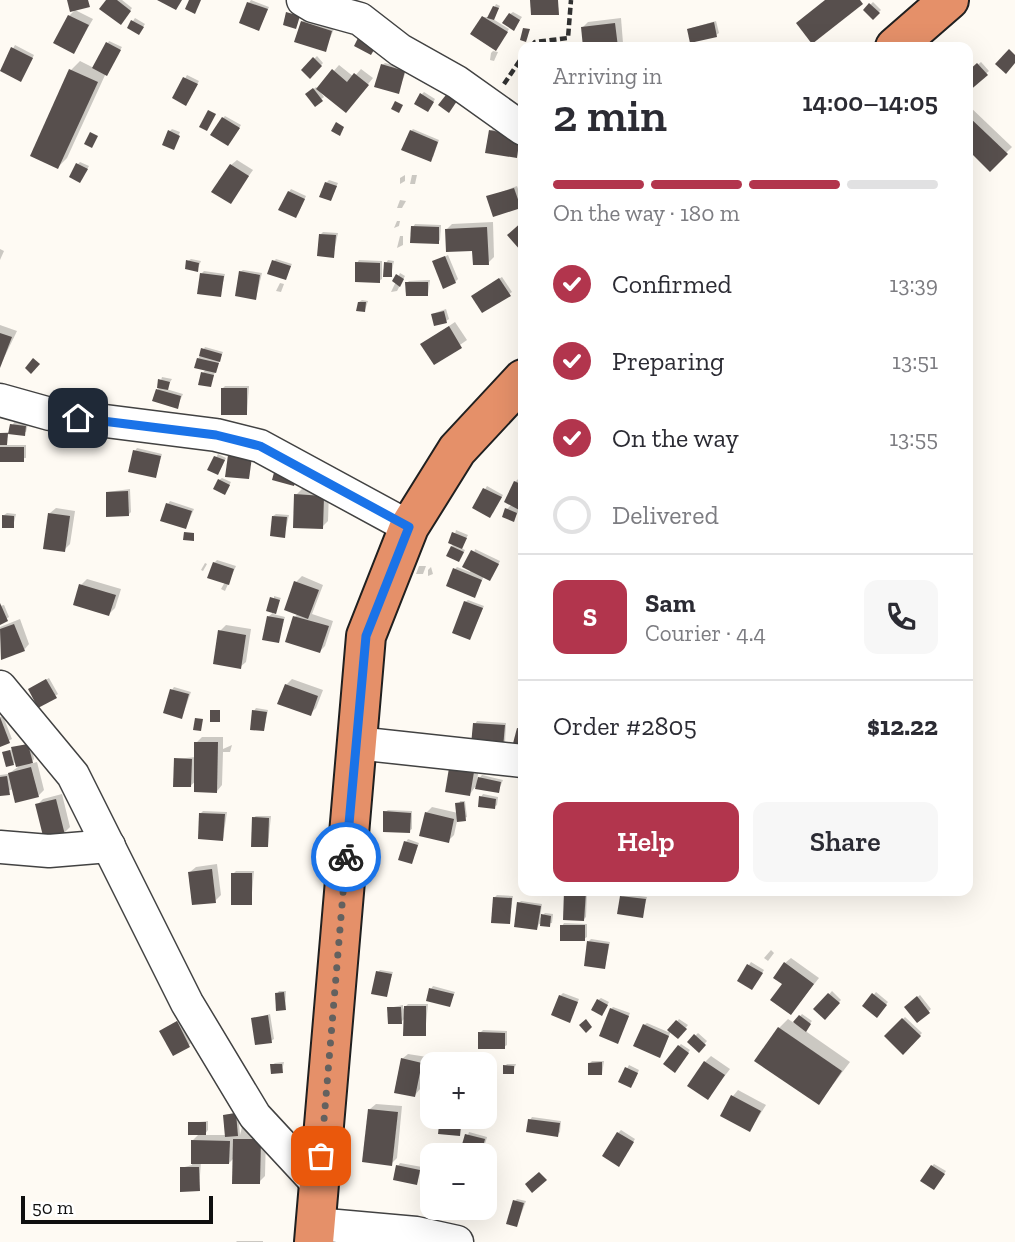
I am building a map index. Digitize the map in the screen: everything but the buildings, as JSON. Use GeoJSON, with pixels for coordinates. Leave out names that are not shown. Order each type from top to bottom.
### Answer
{"type":"FeatureCollection","features":[{"type":"Feature","properties":{"kind":"highway"},"geometry":{"type":"LineString","coordinates":[[901,42],[949,0]]}},
{"type":"Feature","properties":{"kind":"highway"},"geometry":{"type":"LineString","coordinates":[[314,1233],[366,636],[409,527],[457,450],[518,384]]}},
{"type":"Feature","properties":{"kind":"street"},"geometry":{"type":"LineString","coordinates":[[303,0],[313,6],[360,19],[400,50],[457,82],[518,125]]}},
{"type":"Feature","properties":{"kind":"street"},"geometry":{"type":"LineString","coordinates":[[0,400],[50,414],[216,435],[260,446],[409,527]]}},
{"type":"Feature","properties":{"kind":"street"},"geometry":{"type":"LineString","coordinates":[[0,687],[74,775],[187,1003],[255,1116],[318,1184]]}},
{"type":"Feature","properties":{"kind":"street"},"geometry":{"type":"LineString","coordinates":[[356,743],[518,760]]}},
{"type":"Feature","properties":{"kind":"street"},"geometry":{"type":"LineString","coordinates":[[0,847],[49,851],[109,846]]}},
{"type":"Feature","properties":{"kind":"street"},"geometry":{"type":"LineString","coordinates":[[314,1233],[416,1233],[457,1242]]}},
{"type":"Feature","properties":{"kind":"path"},"geometry":{"type":"LineString","coordinates":[[536,42],[568,38],[571,0]]}},
{"type":"Feature","properties":{"kind":"way so far"},"geometry":{"type":"LineString","coordinates":[[321,1156],[346,857]]}},
{"type":"Feature","properties":{"kind":"route"},"geometry":{"type":"LineString","coordinates":[[78,418],[216,435],[260,446],[409,527],[366,636],[346,857]]}}]}
